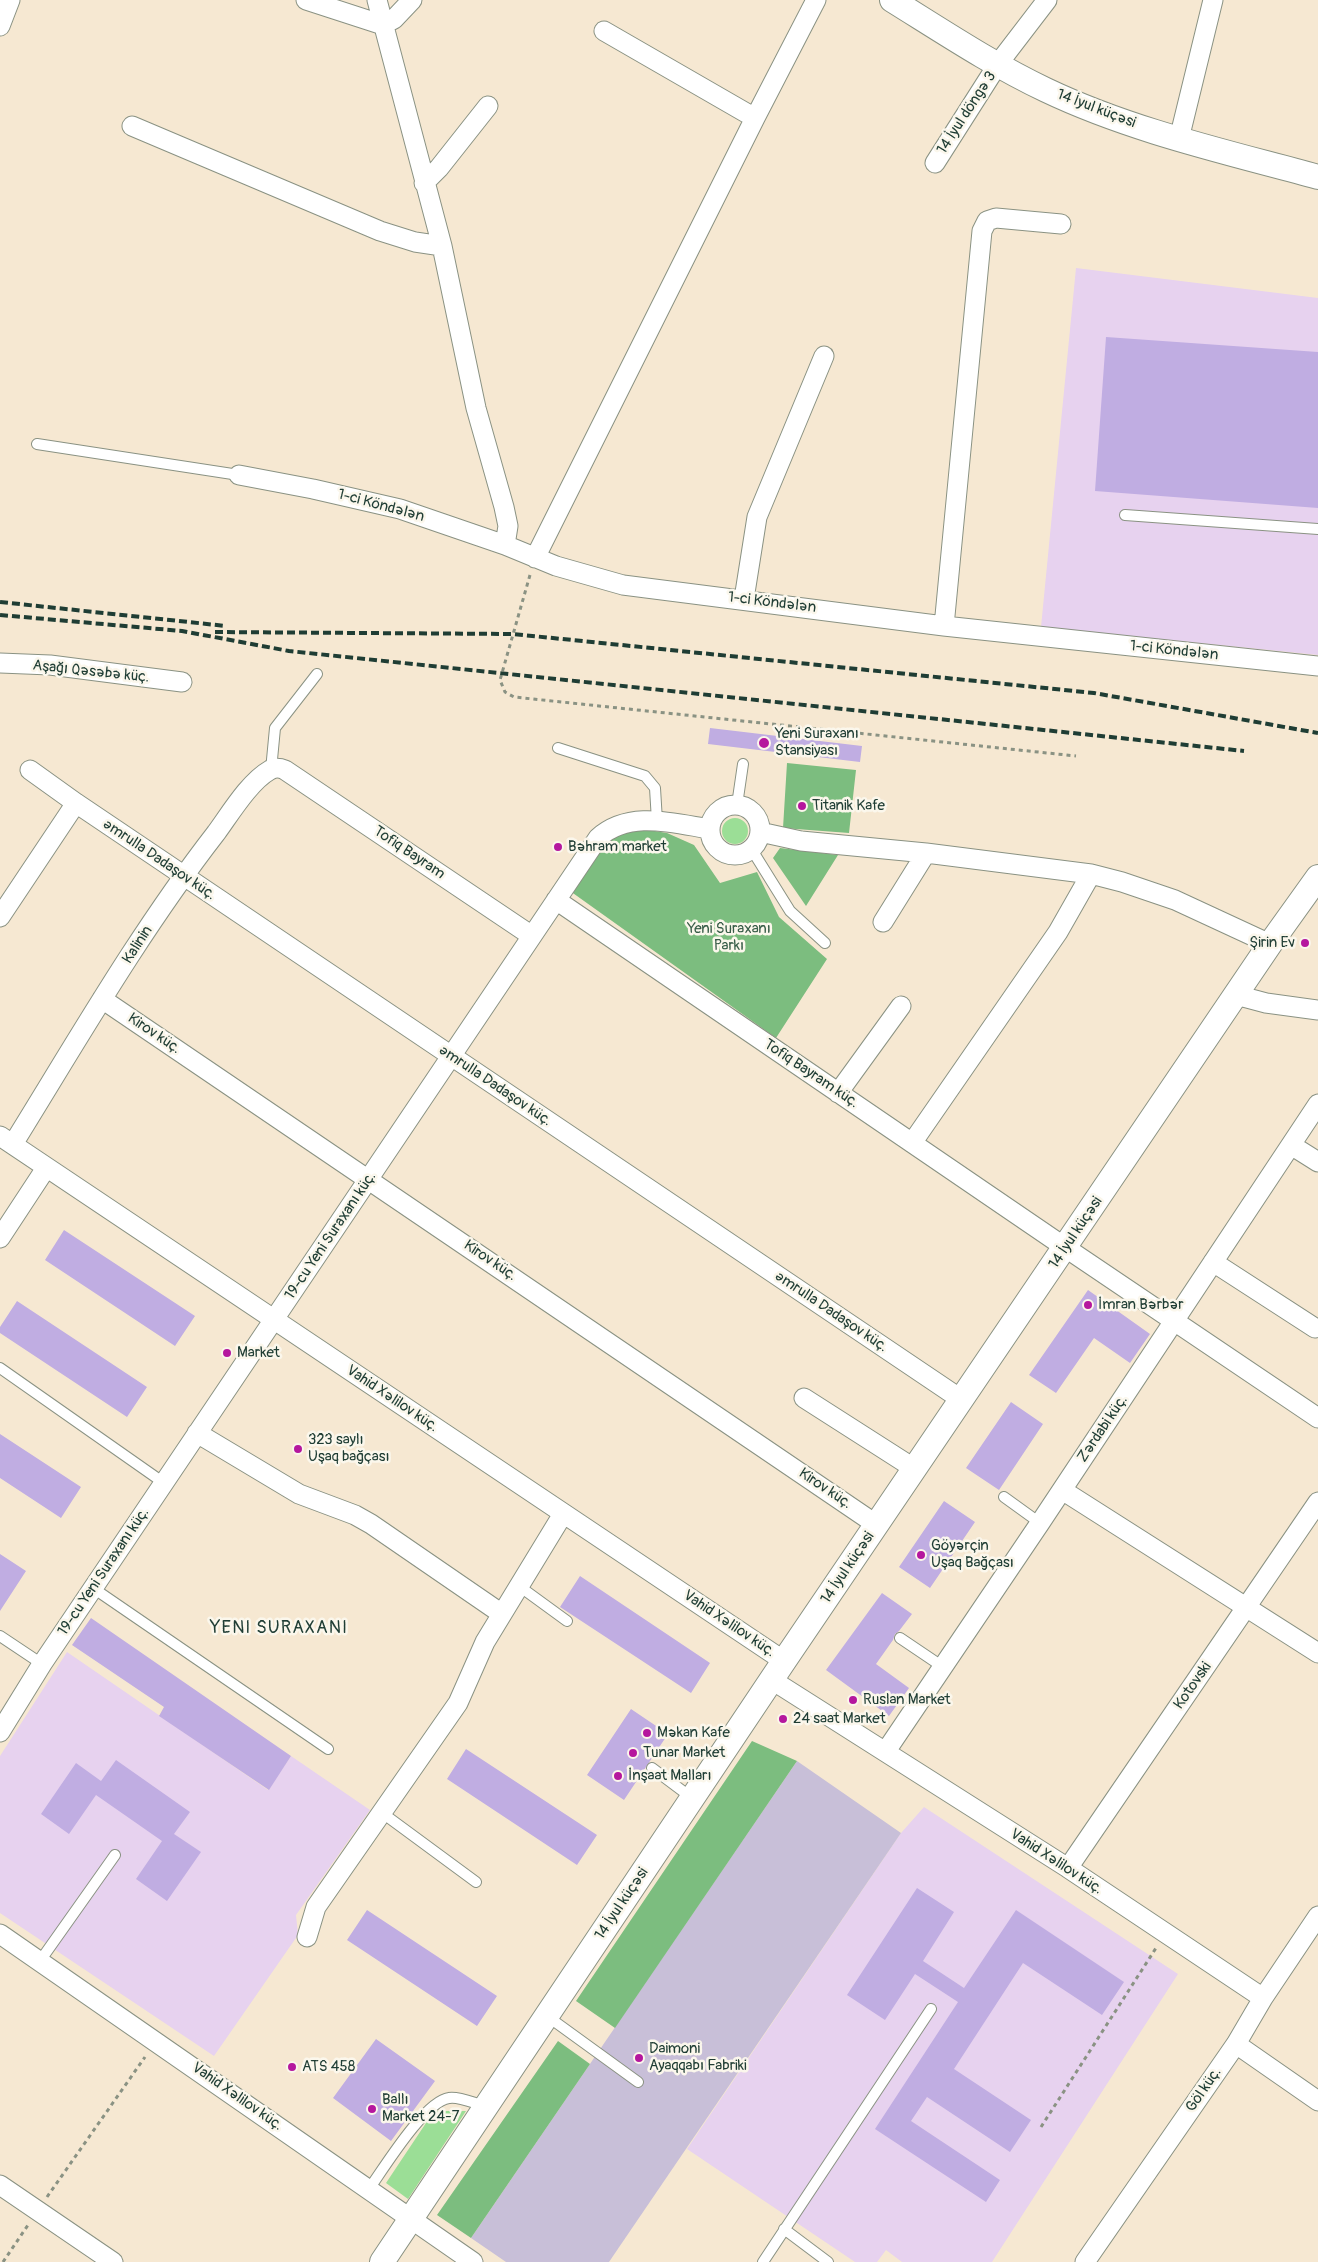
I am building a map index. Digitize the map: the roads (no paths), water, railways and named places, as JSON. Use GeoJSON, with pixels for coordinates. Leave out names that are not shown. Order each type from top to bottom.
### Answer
{"type":"FeatureCollection","features":[{"type":"Feature","properties":{"kind":"street"},"geometry":{"type":"LineString","coordinates":[[0,26],[10,0]]}},
{"type":"Feature","properties":{"kind":"street"},"geometry":{"type":"LineString","coordinates":[[306,0],[382,25],[394,19],[412,0]]}},
{"type":"Feature","properties":{"kind":"street"},"geometry":{"type":"LineString","coordinates":[[377,0],[382,25],[442,246],[476,408],[508,526],[505,546]]}},
{"type":"Feature","properties":{"kind":"street"},"geometry":{"type":"LineString","coordinates":[[535,558],[754,118],[816,0]]}},
{"type":"Feature","properties":{"kind":"street","name":"14 İyul küçəsi"},"geometry":{"type":"LineString","coordinates":[[893,0],[998,64],[1045,90],[1091,110],[1179,139],[1318,177]]}},
{"type":"Feature","properties":{"kind":"street","name":"14 İyul döngə 3"},"geometry":{"type":"LineString","coordinates":[[935,163],[998,64],[1048,0]]}},
{"type":"Feature","properties":{"kind":"street"},"geometry":{"type":"LineString","coordinates":[[1179,139],[1213,0]]}},
{"type":"Feature","properties":{"kind":"street"},"geometry":{"type":"LineString","coordinates":[[604,31],[754,118]]}},
{"type":"Feature","properties":{"kind":"street"},"geometry":{"type":"LineString","coordinates":[[424,183],[439,168],[488,106]]}},
{"type":"Feature","properties":{"kind":"street"},"geometry":{"type":"LineString","coordinates":[[132,126],[380,232],[415,242],[442,246]]}},
{"type":"Feature","properties":{"kind":"street"},"geometry":{"type":"LineString","coordinates":[[944,626],[982,231],[986,221],[996,218],[1061,224]]}},
{"type":"Feature","properties":{"kind":"street"},"geometry":{"type":"LineString","coordinates":[[744,599],[757,517],[824,356]]}},
{"type":"Feature","properties":{"kind":"street","name":"1-ci Köndələn"},"geometry":{"type":"LineString","coordinates":[[239,475],[313,488],[400,509],[587,577],[623,585],[944,626],[1318,666]]}},
{"type":"Feature","properties":{"kind":"street","name":"Aşağı Qəsəbə küç."},"geometry":{"type":"LineString","coordinates":[[0,663],[50,665],[182,682]]}},
{"type":"Feature","properties":{"kind":"street","name":"Əmrulla Dadaşov küç."},"geometry":{"type":"LineString","coordinates":[[30,770],[76,804],[962,1400]]}},
{"type":"Feature","properties":{"kind":"street","name":"Kalinin"},"geometry":{"type":"LineString","coordinates":[[6,1140],[183,876],[245,795],[278,770]]}},
{"type":"Feature","properties":{"kind":"street","name":"Tofiq Bayram"},"geometry":{"type":"LineString","coordinates":[[278,770],[532,936]]}},
{"type":"Feature","properties":{"kind":"street"},"geometry":{"type":"LineString","coordinates":[[0,917],[76,804]]}},
{"type":"Feature","properties":{"kind":"street"},"geometry":{"type":"LineString","coordinates":[[737,805],[746,808],[754,814],[759,822],[760,832],[758,842],[752,850],[733,856],[724,853],[716,847],[711,838],[710,829],[712,819],[718,811],[727,806],[737,805]]}},
{"type":"Feature","properties":{"kind":"street","name":"19-cu Yeni Suraxanı küç."},"geometry":{"type":"LineString","coordinates":[[0,1732],[42,1664],[598,838],[608,830],[630,820],[657,821],[710,829]]}},
{"type":"Feature","properties":{"kind":"street"},"geometry":{"type":"LineString","coordinates":[[760,832],[801,840],[926,852],[1091,874],[1122,882],[1175,900],[1270,944]]}},
{"type":"Feature","properties":{"kind":"street"},"geometry":{"type":"LineString","coordinates":[[883,922],[926,852]]}},
{"type":"Feature","properties":{"kind":"street"},"geometry":{"type":"LineString","coordinates":[[912,1143],[1058,932],[1091,874]]}},
{"type":"Feature","properties":{"kind":"street","name":"14 İyul küçəsi"},"geometry":{"type":"LineString","coordinates":[[382,2262],[778,1670],[1066,1248],[1270,944],[1318,877]]}},
{"type":"Feature","properties":{"kind":"street","name":"Tofiq Bayram küç."},"geometry":{"type":"LineString","coordinates":[[556,900],[1318,1418]]}},
{"type":"Feature","properties":{"kind":"street"},"geometry":{"type":"LineString","coordinates":[[1236,994],[1266,1003],[1318,1010]]}},
{"type":"Feature","properties":{"kind":"street","name":"Kirov küç."},"geometry":{"type":"LineString","coordinates":[[102,999],[877,1524]]}},
{"type":"Feature","properties":{"kind":"street"},"geometry":{"type":"LineString","coordinates":[[838,1093],[901,1006]]}},
{"type":"Feature","properties":{"kind":"street","name":"Zərdabi küç."},"geometry":{"type":"LineString","coordinates":[[886,1752],[1318,1104]]}},
{"type":"Feature","properties":{"kind":"street","name":"Vahid Xəlilov küç."},"geometry":{"type":"LineString","coordinates":[[6,1140],[563,1514],[778,1670],[886,1752],[1068,1868],[1165,1935],[1263,1998]]}},
{"type":"Feature","properties":{"kind":"street"},"geometry":{"type":"LineString","coordinates":[[1291,1144],[1318,1162]]}},
{"type":"Feature","properties":{"kind":"street"},"geometry":{"type":"LineString","coordinates":[[0,1238],[46,1168]]}},
{"type":"Feature","properties":{"kind":"street"},"geometry":{"type":"LineString","coordinates":[[1213,1262],[1315,1328]]}},
{"type":"Feature","properties":{"kind":"street"},"geometry":{"type":"LineString","coordinates":[[804,1398],[915,1469]]}},
{"type":"Feature","properties":{"kind":"street"},"geometry":{"type":"LineString","coordinates":[[197,1433],[299,1494],[355,1515],[371,1524],[502,1614]]}},
{"type":"Feature","properties":{"kind":"street"},"geometry":{"type":"LineString","coordinates":[[1062,1490],[1318,1653]]}},
{"type":"Feature","properties":{"kind":"street","name":"Kotovski"},"geometry":{"type":"LineString","coordinates":[[1068,1868],[1318,1502]]}},
{"type":"Feature","properties":{"kind":"street"},"geometry":{"type":"LineString","coordinates":[[307,1937],[316,1907],[458,1703],[485,1642],[563,1514]]}},
{"type":"Feature","properties":{"kind":"street","name":"Göl küç."},"geometry":{"type":"LineString","coordinates":[[1086,2262],[1236,2044],[1263,1998],[1318,1916]]}},
{"type":"Feature","properties":{"kind":"street","name":"Vahid Xəlilov küç."},"geometry":{"type":"LineString","coordinates":[[0,1934],[473,2262]]}},
{"type":"Feature","properties":{"kind":"street"},"geometry":{"type":"LineString","coordinates":[[1236,2044],[1318,2101]]}},
{"type":"Feature","properties":{"kind":"street"},"geometry":{"type":"LineString","coordinates":[[0,2185],[113,2262]]}},
{"type":"Feature","properties":{"kind":"lane"},"geometry":{"type":"LineString","coordinates":[[37,444],[239,475]]}},
{"type":"Feature","properties":{"kind":"lane"},"geometry":{"type":"LineString","coordinates":[[1125,515],[1318,529]]}},
{"type":"Feature","properties":{"kind":"lane"},"geometry":{"type":"LineString","coordinates":[[278,770],[275,728],[317,674]]}},
{"type":"Feature","properties":{"kind":"lane"},"geometry":{"type":"LineString","coordinates":[[558,748],[645,776],[655,788],[657,821]]}},
{"type":"Feature","properties":{"kind":"lane"},"geometry":{"type":"LineString","coordinates":[[737,805],[743,764]]}},
{"type":"Feature","properties":{"kind":"lane"},"geometry":{"type":"LineString","coordinates":[[752,850],[790,911],[825,943]]}},
{"type":"Feature","properties":{"kind":"lane"},"geometry":{"type":"LineString","coordinates":[[0,1368],[164,1483]]}},
{"type":"Feature","properties":{"kind":"lane"},"geometry":{"type":"LineString","coordinates":[[1004,1497],[1040,1523]]}},
{"type":"Feature","properties":{"kind":"lane"},"geometry":{"type":"LineString","coordinates":[[519,1586],[566,1621]]}},
{"type":"Feature","properties":{"kind":"lane"},"geometry":{"type":"LineString","coordinates":[[93,1588],[328,1749]]}},
{"type":"Feature","properties":{"kind":"lane"},"geometry":{"type":"LineString","coordinates":[[0,1636],[42,1664]]}},
{"type":"Feature","properties":{"kind":"lane"},"geometry":{"type":"LineString","coordinates":[[900,1638],[943,1667]]}},
{"type":"Feature","properties":{"kind":"lane"},"geometry":{"type":"LineString","coordinates":[[652,1768],[693,1798]]}},
{"type":"Feature","properties":{"kind":"lane"},"geometry":{"type":"LineString","coordinates":[[381,1812],[476,1882]]}},
{"type":"Feature","properties":{"kind":"lane"},"geometry":{"type":"LineString","coordinates":[[40,1961],[116,1855]]}},
{"type":"Feature","properties":{"kind":"lane"},"geometry":{"type":"LineString","coordinates":[[763,2262],[931,2008]]}},
{"type":"Feature","properties":{"kind":"lane"},"geometry":{"type":"LineString","coordinates":[[547,2016],[638,2082]]}},
{"type":"Feature","properties":{"kind":"lane"},"geometry":{"type":"LineString","coordinates":[[369,2189],[424,2115],[437,2102],[450,2098],[487,2106]]}},
{"type":"Feature","properties":{"kind":"lane"},"geometry":{"type":"LineString","coordinates":[[784,2229],[828,2262]]}},
{"type":"Feature","properties":{"kind":"railway"},"geometry":{"type":"LineString","coordinates":[[0,602],[226,626]]}},
{"type":"Feature","properties":{"kind":"railway"},"geometry":{"type":"LineString","coordinates":[[0,615],[182,631],[289,651],[1244,751]]}},
{"type":"Feature","properties":{"kind":"railway"},"geometry":{"type":"LineString","coordinates":[[215,632],[513,634],[1094,693],[1318,733]]}},
{"type":"Feature","properties":{"kind":"place","name":"Yeni Suraxanı Stansiyası"},"geometry":{"type":"Point","coordinates":[764,743]}},
{"type":"Feature","properties":{"kind":"place","name":"Titanik Kafe"},"geometry":{"type":"Point","coordinates":[802,806]}},
{"type":"Feature","properties":{"kind":"place","name":"Bәhram market"},"geometry":{"type":"Point","coordinates":[558,847]}},
{"type":"Feature","properties":{"kind":"place","name":"Şirin Ev"},"geometry":{"type":"Point","coordinates":[1305,943]}},
{"type":"Feature","properties":{"kind":"place","name":"İmran Bərbər"},"geometry":{"type":"Point","coordinates":[1088,1305]}},
{"type":"Feature","properties":{"kind":"place","name":"Market"},"geometry":{"type":"Point","coordinates":[227,1353]}},
{"type":"Feature","properties":{"kind":"place","name":"323 saylı Uşaq bağçası"},"geometry":{"type":"Point","coordinates":[298,1449]}},
{"type":"Feature","properties":{"kind":"place","name":"Göyərçin Uşaq Bağçası"},"geometry":{"type":"Point","coordinates":[921,1555]}},
{"type":"Feature","properties":{"kind":"place","name":"Ruslan Market"},"geometry":{"type":"Point","coordinates":[853,1700]}},
{"type":"Feature","properties":{"kind":"place","name":"24 saat Market"},"geometry":{"type":"Point","coordinates":[783,1719]}},
{"type":"Feature","properties":{"kind":"place","name":"Məkan Kafe"},"geometry":{"type":"Point","coordinates":[647,1733]}},
{"type":"Feature","properties":{"kind":"place","name":"Tunar Market"},"geometry":{"type":"Point","coordinates":[633,1753]}},
{"type":"Feature","properties":{"kind":"place","name":"İnşaat Malları"},"geometry":{"type":"Point","coordinates":[618,1776]}},
{"type":"Feature","properties":{"kind":"place","name":"Daimoni Ayaqqabı Fabriki"},"geometry":{"type":"Point","coordinates":[639,2058]}},
{"type":"Feature","properties":{"kind":"place","name":"ATS 458"},"geometry":{"type":"Point","coordinates":[292,2067]}},
{"type":"Feature","properties":{"kind":"place","name":"Ballı Market 24-7"},"geometry":{"type":"Point","coordinates":[372,2109]}},
{"type":"Feature","properties":{"kind":"district","name":"YENI SURAXANI"},"geometry":{"type":"Point","coordinates":[279,1628]}},
{"type":"Feature","properties":{"kind":"park label","name":"Yeni Suraxanı Parkı"},"geometry":{"type":"Point","coordinates":[729,938]}}]}
